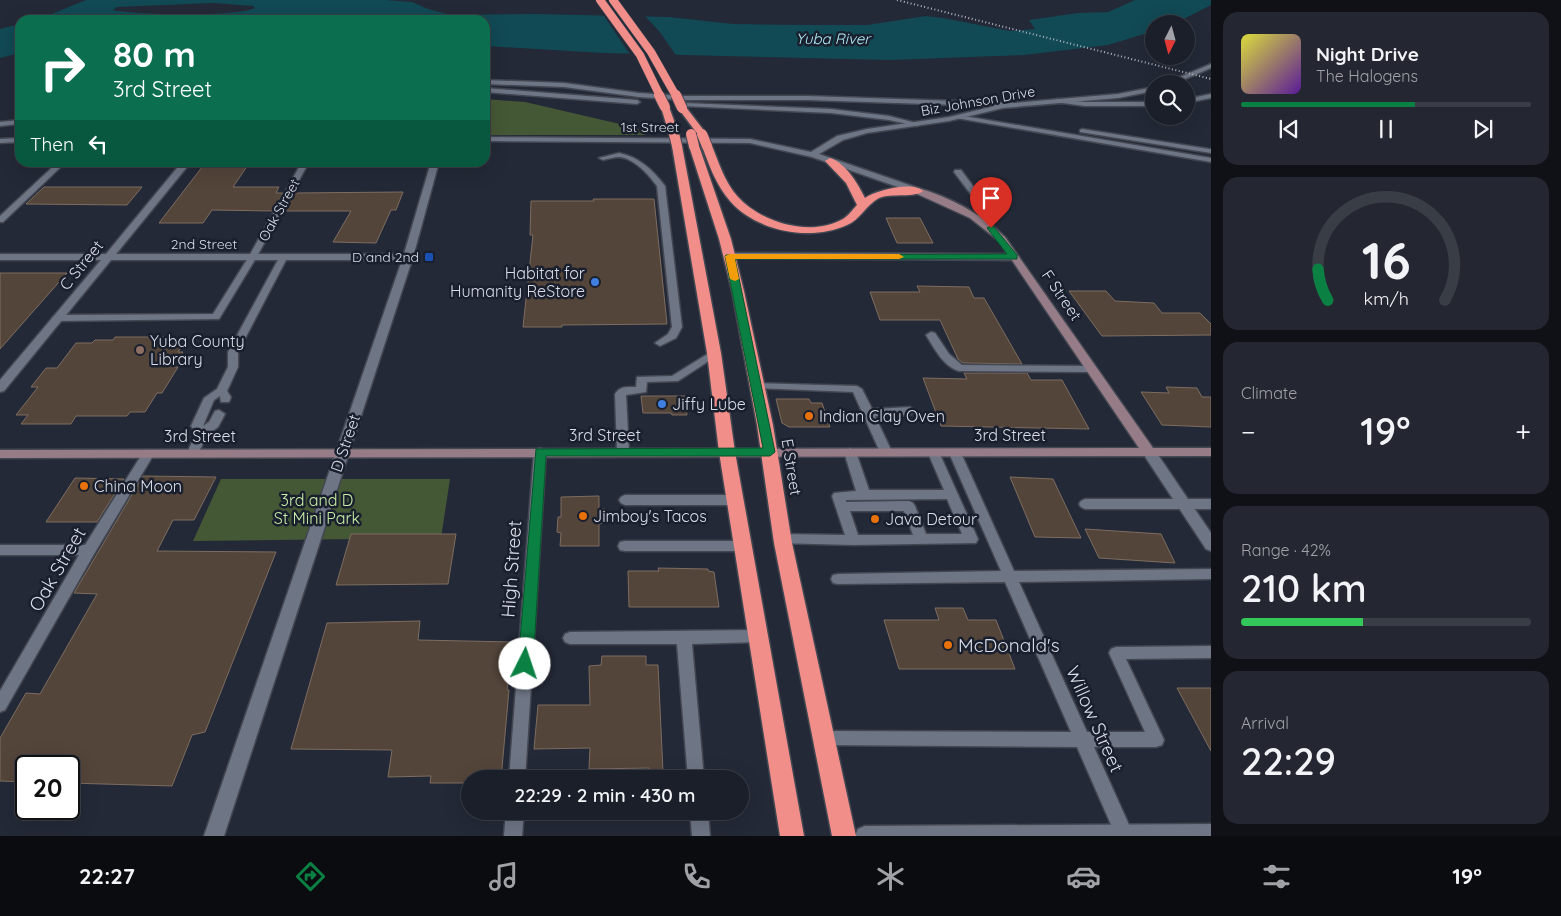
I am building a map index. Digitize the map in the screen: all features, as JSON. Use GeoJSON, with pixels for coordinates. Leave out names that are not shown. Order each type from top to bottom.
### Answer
{"type":"FeatureCollection","features":[{"type":"Feature","properties":{"kind":"highway"},"geometry":{"type":"LineString","coordinates":[[600,0],[640,55],[666,107],[677,146],[714,353],[743,546],[792,836]]}},
{"type":"Feature","properties":{"kind":"highway"},"geometry":{"type":"LineString","coordinates":[[613,0],[662,69],[682,108],[702,134],[735,200],[750,213],[770,222],[803,229],[833,227],[852,218],[863,205],[880,194],[904,190],[918,191]]}},
{"type":"Feature","properties":{"kind":"highway","name":"E Street"},"geometry":{"type":"LineString","coordinates":[[682,108],[730,256],[770,452],[782,539],[822,738],[844,836]]}},
{"type":"Feature","properties":{"kind":"highway"},"geometry":{"type":"LineString","coordinates":[[830,161],[848,176],[855,185],[863,205]]}},
{"type":"Feature","properties":{"kind":"main road","name":"F Street"},"geometry":{"type":"LineString","coordinates":[[918,191],[959,207],[981,220],[1002,239],[1149,452]]}},
{"type":"Feature","properties":{"kind":"main road","name":"3rd Street"},"geometry":{"type":"LineString","coordinates":[[0,454],[1211,452]]}},
{"type":"Feature","properties":{"kind":"street"},"geometry":{"type":"LineString","coordinates":[[1188,75],[1211,66]]}},
{"type":"Feature","properties":{"kind":"street","name":"Biz Johnson Drive"},"geometry":{"type":"LineString","coordinates":[[812,155],[840,138],[880,128],[917,124],[1016,105],[1124,96],[1145,91]]}},
{"type":"Feature","properties":{"kind":"street","name":"1st Street"},"geometry":{"type":"LineString","coordinates":[[490,139],[737,140],[781,146],[812,155]]}},
{"type":"Feature","properties":{"kind":"street"},"geometry":{"type":"LineString","coordinates":[[0,141],[15,140]]}},
{"type":"Feature","properties":{"kind":"street","name":"F Street"},"geometry":{"type":"LineString","coordinates":[[812,155],[918,191]]}},
{"type":"Feature","properties":{"kind":"street","name":"C Street"},"geometry":{"type":"LineString","coordinates":[[0,388],[183,167]]}},
{"type":"Feature","properties":{"kind":"street","name":"D Street"},"geometry":{"type":"LineString","coordinates":[[214,836],[408,257],[434,167]]}},
{"type":"Feature","properties":{"kind":"street"},"geometry":{"type":"LineString","coordinates":[[730,256],[1014,257]]}},
{"type":"Feature","properties":{"kind":"street","name":"2nd Street"},"geometry":{"type":"LineString","coordinates":[[0,257],[408,257]]}},
{"type":"Feature","properties":{"kind":"street","name":"F Street"},"geometry":{"type":"LineString","coordinates":[[1149,452],[1211,545]]}},
{"type":"Feature","properties":{"kind":"street"},"geometry":{"type":"LineString","coordinates":[[865,836],[1125,836],[1211,834]]}},
{"type":"Feature","properties":{"kind":"lane"},"geometry":{"type":"LineString","coordinates":[[490,82],[570,85],[639,95],[682,98],[808,98],[1016,105]]}},
{"type":"Feature","properties":{"kind":"lane"},"geometry":{"type":"LineString","coordinates":[[490,90],[692,106],[846,113],[882,116],[917,124]]}},
{"type":"Feature","properties":{"kind":"lane"},"geometry":{"type":"LineString","coordinates":[[1195,99],[1211,96]]}},
{"type":"Feature","properties":{"kind":"lane"},"geometry":{"type":"LineString","coordinates":[[1057,101],[1085,104],[1145,104]]}},
{"type":"Feature","properties":{"kind":"lane"},"geometry":{"type":"LineString","coordinates":[[974,113],[984,117],[1030,122],[1208,151]]}},
{"type":"Feature","properties":{"kind":"lane"},"geometry":{"type":"LineString","coordinates":[[958,117],[1211,160]]}},
{"type":"Feature","properties":{"kind":"lane"},"geometry":{"type":"LineString","coordinates":[[0,124],[15,122]]}},
{"type":"Feature","properties":{"kind":"lane"},"geometry":{"type":"LineString","coordinates":[[603,158],[620,155],[652,174],[661,186],[677,327],[672,336],[660,343]]}},
{"type":"Feature","properties":{"kind":"lane"},"geometry":{"type":"LineString","coordinates":[[0,220],[58,167]]}},
{"type":"Feature","properties":{"kind":"lane","name":"Oak Street"},"geometry":{"type":"LineString","coordinates":[[57,318],[216,317],[303,167]]}},
{"type":"Feature","properties":{"kind":"lane"},"geometry":{"type":"LineString","coordinates":[[958,172],[983,205],[981,220]]}},
{"type":"Feature","properties":{"kind":"lane"},"geometry":{"type":"LineString","coordinates":[[202,433],[197,426],[209,398],[223,396],[233,367],[233,352],[283,258]]}},
{"type":"Feature","properties":{"kind":"lane"},"geometry":{"type":"LineString","coordinates":[[931,335],[945,356],[959,368],[1091,369]]}},
{"type":"Feature","properties":{"kind":"lane"},"geometry":{"type":"LineString","coordinates":[[623,452],[620,394],[625,390],[642,390],[641,379],[674,379],[714,353]]}},
{"type":"Feature","properties":{"kind":"lane"},"geometry":{"type":"LineString","coordinates":[[757,386],[857,389],[886,452]]}},
{"type":"Feature","properties":{"kind":"lane"},"geometry":{"type":"LineString","coordinates":[[868,412],[910,411]]}},
{"type":"Feature","properties":{"kind":"lane"},"geometry":{"type":"LineString","coordinates":[[193,453],[202,433],[214,424],[219,414]]}},
{"type":"Feature","properties":{"kind":"lane","name":"High Street"},"geometry":{"type":"LineString","coordinates":[[518,770],[540,452]]}},
{"type":"Feature","properties":{"kind":"lane"},"geometry":{"type":"LineString","coordinates":[[850,452],[864,495]]}},
{"type":"Feature","properties":{"kind":"lane"},"geometry":{"type":"LineString","coordinates":[[782,539],[971,539],[934,453]]}},
{"type":"Feature","properties":{"kind":"lane","name":"Willow Street"},"geometry":{"type":"LineString","coordinates":[[956,453],[1125,836]]}},
{"type":"Feature","properties":{"kind":"lane","name":"Oak Street"},"geometry":{"type":"LineString","coordinates":[[0,705],[89,550],[148,454]]}},
{"type":"Feature","properties":{"kind":"lane"},"geometry":{"type":"LineString","coordinates":[[852,540],[838,496],[951,494]]}},
{"type":"Feature","properties":{"kind":"lane"},"geometry":{"type":"LineString","coordinates":[[625,500],[736,500]]}},
{"type":"Feature","properties":{"kind":"lane"},"geometry":{"type":"LineString","coordinates":[[1085,504],[1211,504]]}},
{"type":"Feature","properties":{"kind":"lane"},"geometry":{"type":"LineString","coordinates":[[842,507],[909,506],[921,539]]}},
{"type":"Feature","properties":{"kind":"lane"},"geometry":{"type":"LineString","coordinates":[[625,546],[743,546]]}},
{"type":"Feature","properties":{"kind":"lane"},"geometry":{"type":"LineString","coordinates":[[0,550],[89,550]]}},
{"type":"Feature","properties":{"kind":"lane"},"geometry":{"type":"LineString","coordinates":[[838,578],[1211,574]]}},
{"type":"Feature","properties":{"kind":"lane"},"geometry":{"type":"LineString","coordinates":[[570,638],[758,636]]}},
{"type":"Feature","properties":{"kind":"lane"},"geometry":{"type":"LineString","coordinates":[[684,638],[695,770]]}},
{"type":"Feature","properties":{"kind":"lane"},"geometry":{"type":"LineString","coordinates":[[822,738],[1082,738],[1156,740],[1116,653],[1211,652]]}},
{"type":"Feature","properties":{"kind":"lane"},"geometry":{"type":"LineString","coordinates":[[513,836],[514,820]]}},
{"type":"Feature","properties":{"kind":"lane"},"geometry":{"type":"LineString","coordinates":[[700,820],[701,836]]}},
{"type":"Feature","properties":{"kind":"green space"},"geometry":{"type":"Polygon","coordinates":[[[490,99],[525,102],[637,128],[646,135],[490,135],[490,99]]]}},
{"type":"Feature","properties":{"kind":"green space","name":"3rd and D St Mini Park"},"geometry":{"type":"Polygon","coordinates":[[[221,479],[450,479],[441,538],[193,541],[221,479]]]}},
{"type":"Feature","properties":{"kind":"water"},"geometry":{"type":"Polygon","coordinates":[[[86,0],[386,0],[412,2],[428,9],[451,15],[49,15],[86,0]],[[213,3],[117,7],[113,10],[163,14],[208,14],[244,11],[255,8],[253,6],[213,3]]]}},
{"type":"Feature","properties":{"kind":"water","name":"Yuba River"},"geometry":{"type":"Polygon","coordinates":[[[1135,0],[1211,0],[1211,5],[1192,15],[1145,15],[1145,34],[1108,45],[1024,55],[890,60],[603,53],[490,46],[490,15],[451,15],[536,14],[669,17],[733,24],[804,25],[867,25],[926,16],[1010,31],[1035,29],[1029,20],[1078,13],[1108,12],[1135,0]]]}},
{"type":"Feature","properties":{"kind":"water"},"geometry":{"type":"Polygon","coordinates":[[[15,25],[15,54],[0,58],[0,29],[15,25]]]}},
{"type":"Feature","properties":{"kind":"pier"},"geometry":{"type":"Polygon","coordinates":[[[602,13],[643,14],[659,31],[678,58],[631,56],[602,13]]]}},
{"type":"Feature","properties":{"kind":"building"},"geometry":{"type":"Polygon","coordinates":[[[202,167],[247,167],[233,187],[279,187],[276,193],[283,193],[273,211],[212,210],[203,223],[159,223],[202,167]]]}},
{"type":"Feature","properties":{"kind":"building"},"geometry":{"type":"Polygon","coordinates":[[[44,187],[142,187],[127,205],[26,204],[44,187]]]}},
{"type":"Feature","properties":{"kind":"building"},"geometry":{"type":"Polygon","coordinates":[[[403,192],[396,210],[391,210],[376,243],[333,242],[351,211],[284,211],[294,193],[403,192]]]}},
{"type":"Feature","properties":{"kind":"building","name":"Habitat for Humanity ReStore"},"geometry":{"type":"Polygon","coordinates":[[[593,199],[654,199],[667,324],[523,327],[533,235],[530,235],[531,201],[594,201],[593,199]]]}},
{"type":"Feature","properties":{"kind":"building"},"geometry":{"type":"Polygon","coordinates":[[[886,218],[920,218],[933,243],[897,243],[886,218]]]}},
{"type":"Feature","properties":{"kind":"building"},"geometry":{"type":"Polygon","coordinates":[[[0,273],[67,273],[0,349],[0,273]]]}},
{"type":"Feature","properties":{"kind":"building"},"geometry":{"type":"Polygon","coordinates":[[[917,286],[969,287],[974,298],[984,298],[1022,364],[963,363],[958,359],[940,320],[880,320],[870,292],[920,292],[917,286]]]}},
{"type":"Feature","properties":{"kind":"building"},"geometry":{"type":"Polygon","coordinates":[[[1069,291],[1106,291],[1115,301],[1154,303],[1162,313],[1200,313],[1211,324],[1211,335],[1102,336],[1069,291]]]}},
{"type":"Feature","properties":{"kind":"building"},"geometry":{"type":"Polygon","coordinates":[[[115,337],[173,337],[169,344],[183,344],[178,352],[183,352],[173,367],[178,367],[162,393],[157,393],[145,412],[130,412],[127,416],[76,416],[71,424],[21,424],[28,415],[16,415],[38,387],[31,387],[46,368],[57,368],[76,343],[113,340],[115,337]]]}},
{"type":"Feature","properties":{"kind":"building"},"geometry":{"type":"Polygon","coordinates":[[[964,373],[1027,373],[1031,380],[1062,380],[1089,429],[941,426],[923,378],[967,379],[964,373]]]}},
{"type":"Feature","properties":{"kind":"building"},"geometry":{"type":"Polygon","coordinates":[[[1166,387],[1197,388],[1202,397],[1211,397],[1211,427],[1162,425],[1141,392],[1169,393],[1166,387]]]}},
{"type":"Feature","properties":{"kind":"building"},"geometry":{"type":"Polygon","coordinates":[[[641,396],[685,396],[687,415],[643,413],[641,396]]]}},
{"type":"Feature","properties":{"kind":"building"},"geometry":{"type":"Polygon","coordinates":[[[776,399],[809,399],[811,403],[822,403],[830,427],[789,427],[782,423],[776,399]]]}},
{"type":"Feature","properties":{"kind":"building"},"geometry":{"type":"Polygon","coordinates":[[[143,476],[216,477],[194,520],[173,520],[157,551],[276,552],[205,732],[192,735],[172,786],[80,783],[80,755],[15,755],[15,782],[0,781],[0,738],[26,693],[40,694],[97,594],[74,593],[143,476]]]}},
{"type":"Feature","properties":{"kind":"building"},"geometry":{"type":"Polygon","coordinates":[[[1010,477],[1053,479],[1081,538],[1035,537],[1010,477]]]}},
{"type":"Feature","properties":{"kind":"building"},"geometry":{"type":"Polygon","coordinates":[[[75,478],[124,479],[97,522],[46,522],[75,478]]]}},
{"type":"Feature","properties":{"kind":"building"},"geometry":{"type":"Polygon","coordinates":[[[599,496],[599,509],[605,509],[604,523],[599,524],[599,546],[560,546],[561,533],[557,532],[558,517],[561,517],[561,497],[599,496]]]}},
{"type":"Feature","properties":{"kind":"building"},"geometry":{"type":"Polygon","coordinates":[[[1085,529],[1161,534],[1175,563],[1099,558],[1085,529]]]}},
{"type":"Feature","properties":{"kind":"building"},"geometry":{"type":"Polygon","coordinates":[[[351,534],[456,534],[448,584],[336,585],[351,534]]]}},
{"type":"Feature","properties":{"kind":"building"},"geometry":{"type":"Polygon","coordinates":[[[658,568],[708,569],[708,571],[714,572],[719,607],[629,607],[628,571],[659,571],[658,568]]]}},
{"type":"Feature","properties":{"kind":"building","name":"McDonald's"},"geometry":{"type":"Polygon","coordinates":[[[935,608],[963,608],[968,620],[996,620],[1015,669],[899,669],[884,620],[939,620],[935,608]]]}},
{"type":"Feature","properties":{"kind":"building"},"geometry":{"type":"Polygon","coordinates":[[[420,621],[418,640],[513,642],[507,690],[509,690],[502,770],[461,770],[461,783],[430,783],[431,776],[388,777],[392,750],[291,749],[327,623],[420,621]]]}},
{"type":"Feature","properties":{"kind":"building"},"geometry":{"type":"Polygon","coordinates":[[[602,656],[646,656],[646,665],[658,665],[663,770],[649,770],[649,768],[589,769],[590,748],[534,749],[538,705],[590,705],[589,666],[601,665],[602,656]]]}},
{"type":"Feature","properties":{"kind":"building"},"geometry":{"type":"Polygon","coordinates":[[[1177,688],[1211,688],[1211,751],[1177,688]]]}},
{"type":"Feature","properties":{"kind":"railway"},"geometry":{"type":"LineString","coordinates":[[897,0],[1211,79]]}},
{"type":"Feature","properties":{"kind":"slow traffic"},"geometry":{"type":"LineString","coordinates":[[735,279],[730,256],[899,257]]}},
{"type":"Feature","properties":{"kind":"place","name":"D and 2nd"},"geometry":{"type":"Point","coordinates":[429,257]}},
{"type":"Feature","properties":{"kind":"place","name":"Habitat for Humanity ReStore"},"geometry":{"type":"Point","coordinates":[595,282]}},
{"type":"Feature","properties":{"kind":"place","name":"Yuba County Library"},"geometry":{"type":"Point","coordinates":[140,350]}},
{"type":"Feature","properties":{"kind":"place","name":"Jiffy Lube"},"geometry":{"type":"Point","coordinates":[662,404]}},
{"type":"Feature","properties":{"kind":"place","name":"Indian Clay Oven"},"geometry":{"type":"Point","coordinates":[809,416]}},
{"type":"Feature","properties":{"kind":"place","name":"China Moon"},"geometry":{"type":"Point","coordinates":[84,486]}},
{"type":"Feature","properties":{"kind":"place","name":"Jimboy's Tacos"},"geometry":{"type":"Point","coordinates":[583,516]}},
{"type":"Feature","properties":{"kind":"place","name":"Java Detour"},"geometry":{"type":"Point","coordinates":[875,519]}},
{"type":"Feature","properties":{"kind":"place","name":"McDonald's"},"geometry":{"type":"Point","coordinates":[948,645]}},
{"type":"Feature","properties":{"kind":"route"},"geometry":{"type":"LineString","coordinates":[[525,664],[540,452],[770,452],[730,256],[1014,257],[1002,239],[991,228]]}}]}
